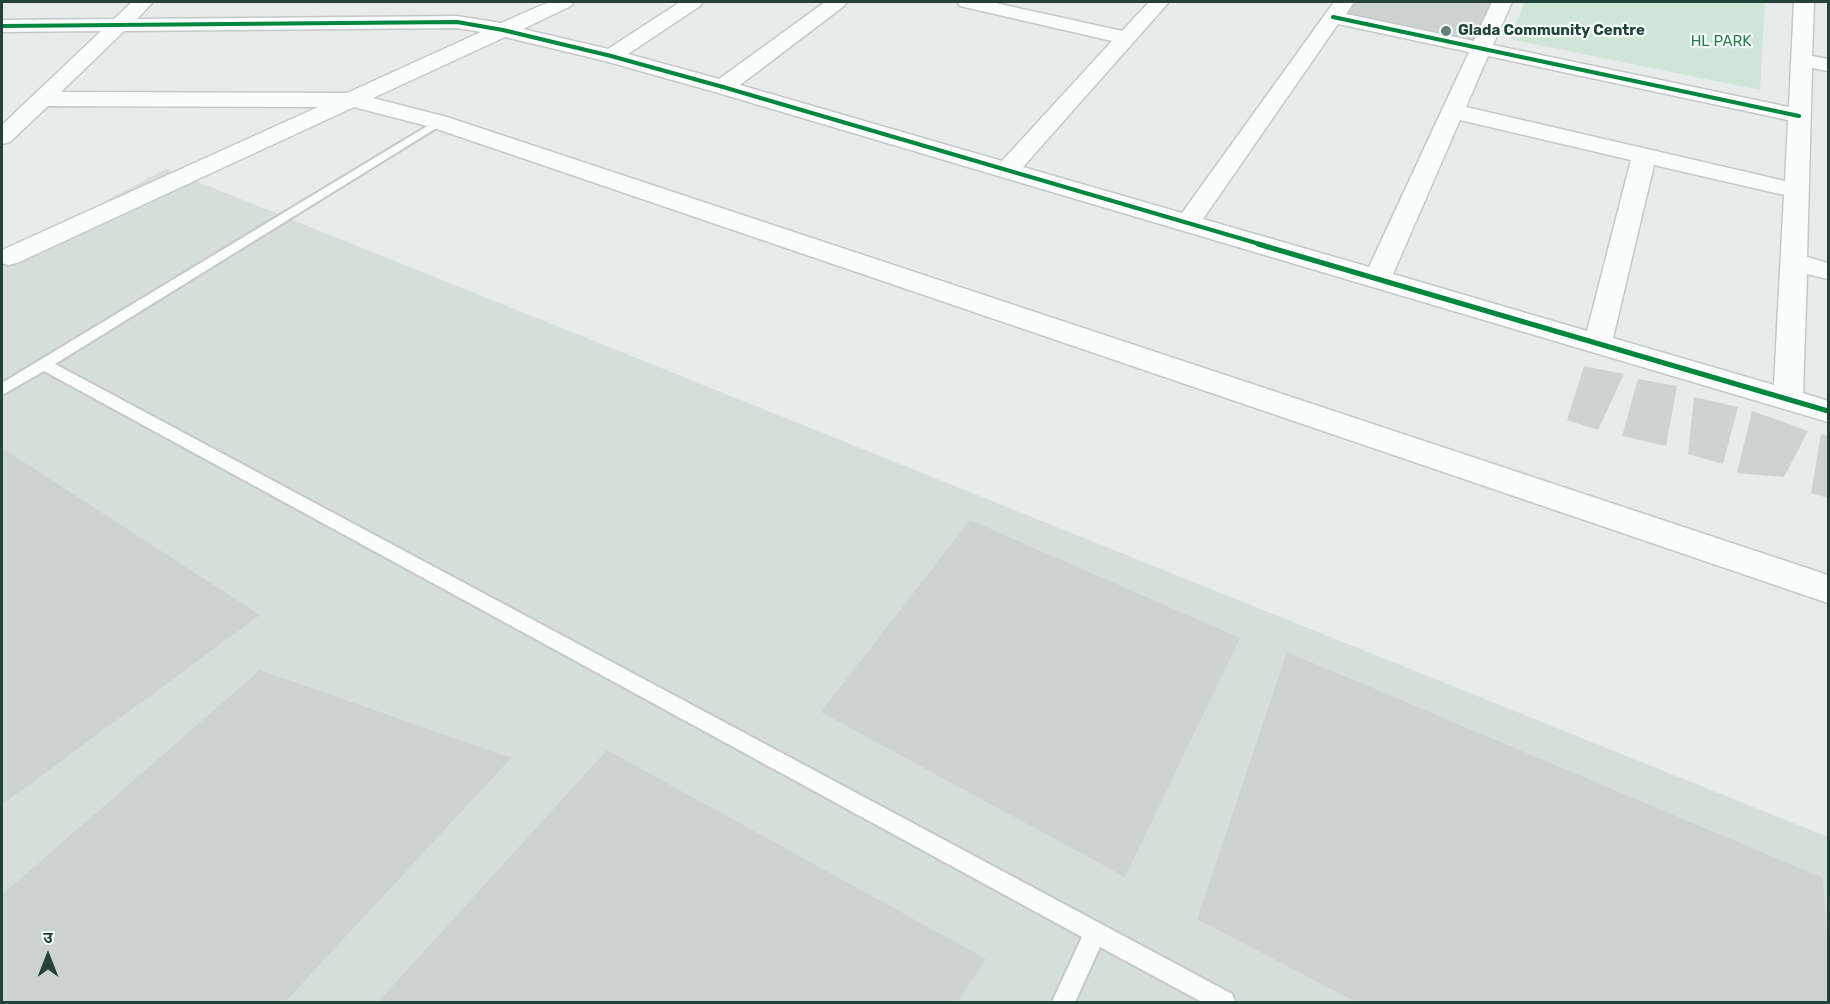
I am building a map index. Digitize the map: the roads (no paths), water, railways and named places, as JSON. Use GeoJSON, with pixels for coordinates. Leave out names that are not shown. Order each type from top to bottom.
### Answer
{"type":"FeatureCollection","features":[{"type":"Feature","properties":{"kind":"street"},"geometry":{"type":"LineString","coordinates":[[2,137],[143,2]]}},
{"type":"Feature","properties":{"kind":"street"},"geometry":{"type":"LineString","coordinates":[[457,22],[470,2]]}},
{"type":"Feature","properties":{"kind":"street"},"geometry":{"type":"LineString","coordinates":[[8,258],[562,2]]}},
{"type":"Feature","properties":{"kind":"street"},"geometry":{"type":"LineString","coordinates":[[611,56],[693,2]]}},
{"type":"Feature","properties":{"kind":"street"},"geometry":{"type":"LineString","coordinates":[[723,87],[837,2]]}},
{"type":"Feature","properties":{"kind":"street"},"geometry":{"type":"LineString","coordinates":[[967,2],[1126,39]]}},
{"type":"Feature","properties":{"kind":"street"},"geometry":{"type":"LineString","coordinates":[[1007,170],[1159,2]]}},
{"type":"Feature","properties":{"kind":"street"},"geometry":{"type":"LineString","coordinates":[[1377,279],[1502,2]]}},
{"type":"Feature","properties":{"kind":"street"},"geometry":{"type":"LineString","coordinates":[[1788,399],[1804,2]]}},
{"type":"Feature","properties":{"kind":"street"},"geometry":{"type":"LineString","coordinates":[[1188,223],[1338,9],[1480,49],[1799,116]]}},
{"type":"Feature","properties":{"kind":"street"},"geometry":{"type":"LineString","coordinates":[[2,26],[457,22],[503,30],[611,56],[723,87],[1828,411]]}},
{"type":"Feature","properties":{"kind":"street"},"geometry":{"type":"LineString","coordinates":[[1802,60],[1828,65]]}},
{"type":"Feature","properties":{"kind":"street"},"geometry":{"type":"LineString","coordinates":[[41,99],[352,100],[439,123],[1828,589]]}},
{"type":"Feature","properties":{"kind":"street"},"geometry":{"type":"LineString","coordinates":[[1452,111],[1797,191]]}},
{"type":"Feature","properties":{"kind":"street"},"geometry":{"type":"LineString","coordinates":[[1598,344],[1644,156]]}},
{"type":"Feature","properties":{"kind":"street"},"geometry":{"type":"LineString","coordinates":[[1794,262],[1828,271]]}},
{"type":"Feature","properties":{"kind":"lane"},"geometry":{"type":"LineString","coordinates":[[2,390],[439,123]]}},
{"type":"Feature","properties":{"kind":"lane"},"geometry":{"type":"LineString","coordinates":[[43,364],[1224,1002]]}},
{"type":"Feature","properties":{"kind":"lane"},"geometry":{"type":"LineString","coordinates":[[1063,1002],[1095,933]]}},
{"type":"Feature","properties":{"kind":"place","name":"Glada Community Centre"},"geometry":{"type":"Point","coordinates":[1446,31]}},
{"type":"Feature","properties":{"kind":"park label","name":"HL PARK"},"geometry":{"type":"Point","coordinates":[1721,42]}}]}
